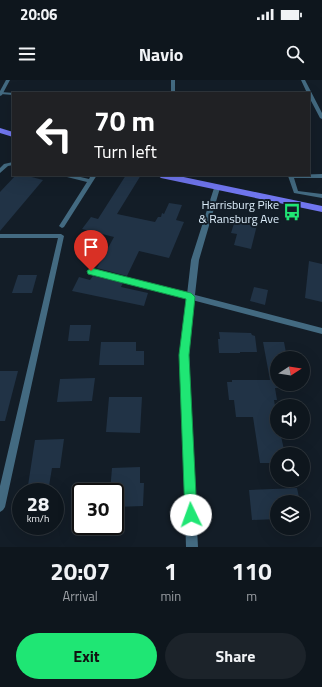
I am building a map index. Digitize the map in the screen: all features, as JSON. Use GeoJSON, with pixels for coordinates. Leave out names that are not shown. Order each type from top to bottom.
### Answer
{"type":"FeatureCollection","features":[{"type":"Feature","properties":{"kind":"main road"},"geometry":{"type":"LineString","coordinates":[[0,130],[12,135]]}},
{"type":"Feature","properties":{"kind":"main road"},"geometry":{"type":"LineString","coordinates":[[176,177],[217,188],[322,209]]}},
{"type":"Feature","properties":{"kind":"street"},"geometry":{"type":"LineString","coordinates":[[0,94],[8,80]]}},
{"type":"Feature","properties":{"kind":"street"},"geometry":{"type":"LineString","coordinates":[[172,80],[173,92]]}},
{"type":"Feature","properties":{"kind":"street"},"geometry":{"type":"LineString","coordinates":[[303,80],[309,92]]}},
{"type":"Feature","properties":{"kind":"street"},"geometry":{"type":"LineString","coordinates":[[310,94],[322,118]]}},
{"type":"Feature","properties":{"kind":"street"},"geometry":{"type":"LineString","coordinates":[[192,547],[184,355],[195,260],[217,188]]}},
{"type":"Feature","properties":{"kind":"lane"},"geometry":{"type":"LineString","coordinates":[[0,94],[12,94]]}},
{"type":"Feature","properties":{"kind":"lane"},"geometry":{"type":"LineString","coordinates":[[0,171],[6,165],[12,163]]}},
{"type":"Feature","properties":{"kind":"lane"},"geometry":{"type":"LineString","coordinates":[[69,176],[90,181]]}},
{"type":"Feature","properties":{"kind":"lane"},"geometry":{"type":"LineString","coordinates":[[62,226],[93,176]]}},
{"type":"Feature","properties":{"kind":"lane"},"geometry":{"type":"LineString","coordinates":[[295,203],[296,192],[291,176],[322,176]]}},
{"type":"Feature","properties":{"kind":"lane"},"geometry":{"type":"LineString","coordinates":[[296,192],[322,196]]}},
{"type":"Feature","properties":{"kind":"lane"},"geometry":{"type":"LineString","coordinates":[[0,236],[61,236],[0,506]]}},
{"type":"Feature","properties":{"kind":"lane"},"geometry":{"type":"LineString","coordinates":[[91,271],[322,331]]}},
{"type":"Feature","properties":{"kind":"building"},"geometry":{"type":"Polygon","coordinates":[[[15,176],[28,176],[43,180],[0,231],[0,192],[15,176]]]}},
{"type":"Feature","properties":{"kind":"building"},"geometry":{"type":"Polygon","coordinates":[[[125,176],[140,176],[117,214],[155,222],[158,217],[161,217],[162,213],[164,214],[169,203],[182,205],[176,220],[184,222],[169,258],[139,251],[127,276],[97,268],[114,237],[82,229],[91,217],[98,219],[125,176]]]}},
{"type":"Feature","properties":{"kind":"building"},"geometry":{"type":"Polygon","coordinates":[[[236,217],[258,221],[251,249],[234,245],[237,234],[231,233],[236,217]]]}},
{"type":"Feature","properties":{"kind":"building"},"geometry":{"type":"Polygon","coordinates":[[[309,261],[322,264],[322,302],[305,298],[309,261]]]}},
{"type":"Feature","properties":{"kind":"building"},"geometry":{"type":"Polygon","coordinates":[[[18,275],[37,275],[32,293],[12,293],[18,275]]]}},
{"type":"Feature","properties":{"kind":"building"},"geometry":{"type":"Polygon","coordinates":[[[93,276],[123,283],[121,287],[148,293],[144,306],[72,291],[79,277],[90,280],[93,276]]]}},
{"type":"Feature","properties":{"kind":"building"},"geometry":{"type":"Polygon","coordinates":[[[254,287],[268,290],[265,305],[250,301],[254,287]]]}},
{"type":"Feature","properties":{"kind":"building"},"geometry":{"type":"Polygon","coordinates":[[[70,325],[91,325],[89,341],[68,341],[70,325]]]}},
{"type":"Feature","properties":{"kind":"building"},"geometry":{"type":"Polygon","coordinates":[[[219,332],[251,333],[255,336],[257,352],[219,353],[219,332]]]}},
{"type":"Feature","properties":{"kind":"building"},"geometry":{"type":"Polygon","coordinates":[[[101,342],[136,342],[136,351],[144,351],[144,365],[99,365],[101,342]]]}},
{"type":"Feature","properties":{"kind":"building"},"geometry":{"type":"Polygon","coordinates":[[[263,342],[284,342],[286,351],[270,351],[270,380],[263,342]]]}},
{"type":"Feature","properties":{"kind":"building"},"geometry":{"type":"Polygon","coordinates":[[[0,371],[18,371],[5,421],[0,421],[0,371]]]}},
{"type":"Feature","properties":{"kind":"building"},"geometry":{"type":"Polygon","coordinates":[[[95,378],[92,401],[57,402],[60,379],[95,378]]]}},
{"type":"Feature","properties":{"kind":"building"},"geometry":{"type":"Polygon","coordinates":[[[232,380],[270,380],[270,391],[276,391],[277,399],[270,399],[270,439],[282,439],[283,447],[270,447],[270,463],[260,463],[253,417],[236,417],[234,400],[229,400],[227,382],[232,382],[232,380]]]}},
{"type":"Feature","properties":{"kind":"building"},"geometry":{"type":"Polygon","coordinates":[[[109,397],[142,397],[140,433],[106,432],[109,397]]]}},
{"type":"Feature","properties":{"kind":"building"},"geometry":{"type":"Polygon","coordinates":[[[64,439],[60,468],[52,468],[50,483],[28,483],[35,440],[64,439]]]}},
{"type":"Feature","properties":{"kind":"building"},"geometry":{"type":"Polygon","coordinates":[[[140,467],[140,483],[144,483],[143,506],[124,507],[124,483],[111,483],[112,468],[140,467]]]}},
{"type":"Feature","properties":{"kind":"building"},"geometry":{"type":"Polygon","coordinates":[[[297,488],[298,495],[270,495],[270,519],[252,520],[249,490],[297,488]]]}},
{"type":"Feature","properties":{"kind":"place","name":"Harrisburg Pike & Ransburg Ave"},"geometry":{"type":"Point","coordinates":[292,212]}},
{"type":"Feature","properties":{"kind":"route"},"geometry":{"type":"LineString","coordinates":[[91,271],[191,297],[184,355],[191,515]]}}]}
